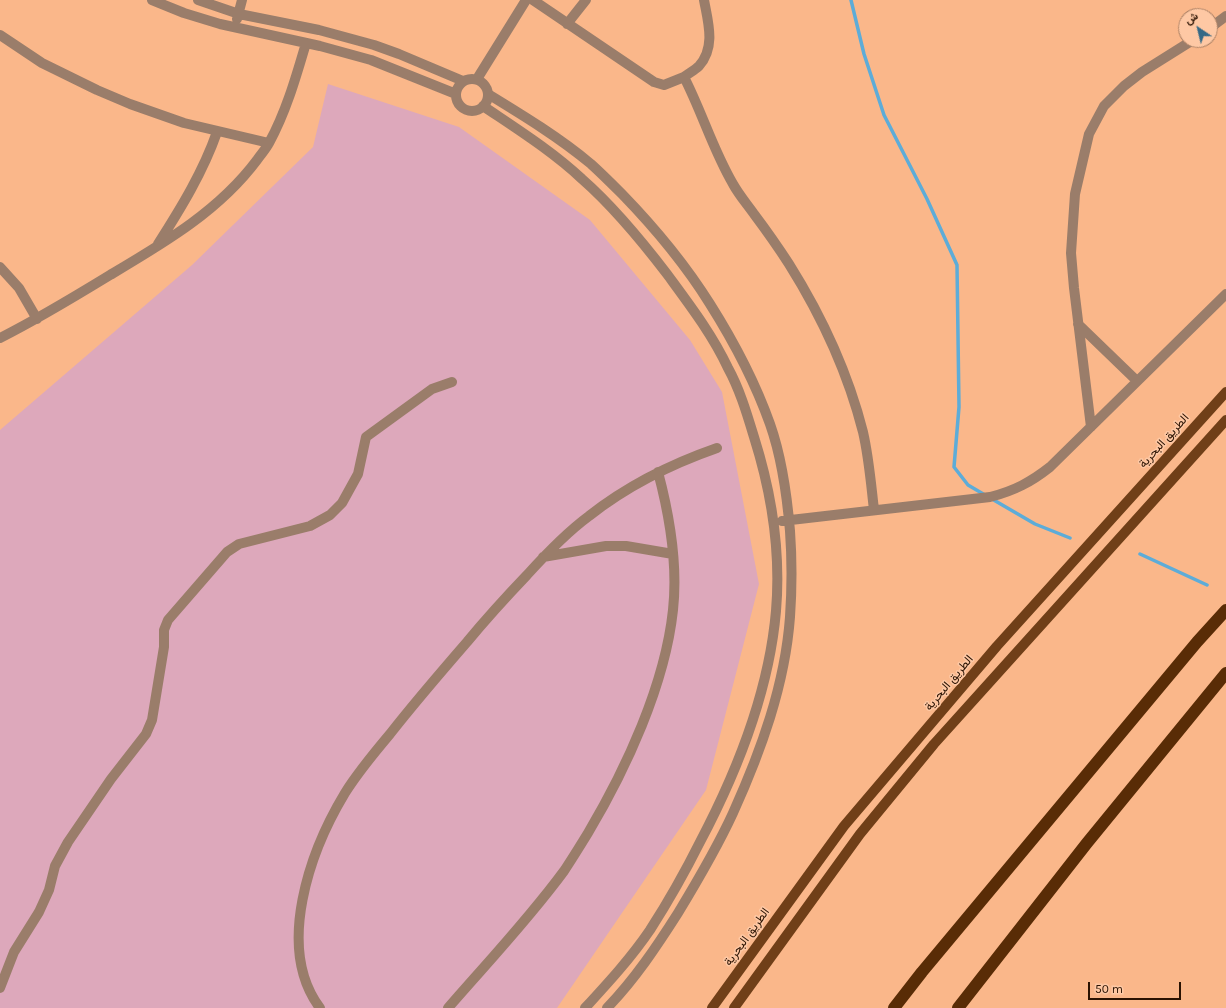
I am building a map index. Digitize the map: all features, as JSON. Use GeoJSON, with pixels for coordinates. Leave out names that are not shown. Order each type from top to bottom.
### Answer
{"type":"FeatureCollection","features":[{"type":"Feature","properties":{"kind":"highway"},"geometry":{"type":"LineString","coordinates":[[894,1008],[922,972],[1197,642],[1226,610]]}},
{"type":"Feature","properties":{"kind":"highway"},"geometry":{"type":"LineString","coordinates":[[958,1008],[1086,843],[1226,673]]}},
{"type":"Feature","properties":{"kind":"main road","name":"الطريق البحرية"},"geometry":{"type":"LineString","coordinates":[[712,1008],[844,826],[997,646],[1226,392]]}},
{"type":"Feature","properties":{"kind":"main road"},"geometry":{"type":"LineString","coordinates":[[734,1008],[860,834],[934,744],[1226,420]]}},
{"type":"Feature","properties":{"kind":"street"},"geometry":{"type":"LineString","coordinates":[[152,0],[191,15],[235,28],[306,43],[371,60],[456,94]]}},
{"type":"Feature","properties":{"kind":"street"},"geometry":{"type":"LineString","coordinates":[[198,0],[239,14],[319,30],[374,45],[464,82]]}},
{"type":"Feature","properties":{"kind":"street"},"geometry":{"type":"LineString","coordinates":[[235,28],[242,0]]}},
{"type":"Feature","properties":{"kind":"street"},"geometry":{"type":"LineString","coordinates":[[477,79],[526,0]]}},
{"type":"Feature","properties":{"kind":"street"},"geometry":{"type":"LineString","coordinates":[[533,0],[659,84],[669,84],[684,77],[698,67],[703,61],[709,46],[708,24],[704,0]]}},
{"type":"Feature","properties":{"kind":"street"},"geometry":{"type":"LineString","coordinates":[[567,24],[586,0]]}},
{"type":"Feature","properties":{"kind":"street"},"geometry":{"type":"LineString","coordinates":[[0,35],[42,63],[97,90],[155,113],[217,132],[269,143]]}},
{"type":"Feature","properties":{"kind":"street"},"geometry":{"type":"LineString","coordinates":[[0,338],[37,319],[156,247],[191,223],[228,193],[250,169],[269,143],[289,98],[306,43]]}},
{"type":"Feature","properties":{"kind":"street"},"geometry":{"type":"LineString","coordinates":[[1091,427],[1071,253],[1075,194],[1089,134],[1104,106],[1124,86],[1142,72],[1180,48]]}},
{"type":"Feature","properties":{"kind":"street"},"geometry":{"type":"LineString","coordinates":[[684,77],[696,101],[716,152],[734,186],[771,237],[801,284],[823,326],[845,374],[863,432],[867,451],[874,510]]}},
{"type":"Feature","properties":{"kind":"street"},"geometry":{"type":"LineString","coordinates":[[468,79],[477,79],[483,82],[487,88],[488,94],[486,103],[478,110],[472,111],[461,106],[457,100],[456,94],[460,85],[468,79]]}},
{"type":"Feature","properties":{"kind":"street"},"geometry":{"type":"LineString","coordinates":[[488,94],[570,148],[593,166],[637,209],[680,259],[697,282],[750,374],[771,426],[783,475],[789,520],[792,570],[790,619],[775,702],[755,761],[734,810],[708,864],[647,959],[622,992],[607,1008]]}},
{"type":"Feature","properties":{"kind":"street"},"geometry":{"type":"LineString","coordinates":[[483,106],[536,143],[580,177],[599,194],[639,239],[680,291],[702,323],[728,366],[744,404],[765,475],[774,522],[777,569],[776,609],[770,655],[759,700],[734,772],[718,809],[689,864],[650,930],[624,964],[585,1008]]}},
{"type":"Feature","properties":{"kind":"street"},"geometry":{"type":"LineString","coordinates":[[156,247],[198,179],[217,132]]}},
{"type":"Feature","properties":{"kind":"street"},"geometry":{"type":"LineString","coordinates":[[0,267],[19,288],[37,319]]}},
{"type":"Feature","properties":{"kind":"street"},"geometry":{"type":"LineString","coordinates":[[774,522],[990,497],[1017,489],[1050,467],[1226,294]]}},
{"type":"Feature","properties":{"kind":"street"},"geometry":{"type":"LineString","coordinates":[[1078,324],[1137,381]]}},
{"type":"Feature","properties":{"kind":"street"},"geometry":{"type":"LineString","coordinates":[[0,988],[14,952],[39,912],[49,890],[55,866],[68,842],[111,779],[146,734],[152,720],[164,647],[164,630],[168,620],[227,552],[239,544],[310,526],[330,515],[342,503],[358,474],[366,437],[432,389],[452,382]]}},
{"type":"Feature","properties":{"kind":"street"},"geometry":{"type":"LineString","coordinates":[[320,1008],[307,984],[301,964],[298,943],[304,895],[310,870],[331,818],[360,770],[462,648],[543,557],[567,534],[609,501],[658,472],[717,448]]}},
{"type":"Feature","properties":{"kind":"street"},"geometry":{"type":"LineString","coordinates":[[448,1008],[529,916],[564,870],[601,811],[652,700],[667,645],[673,610],[674,582],[671,528],[667,504],[658,472]]}},
{"type":"Feature","properties":{"kind":"street"},"geometry":{"type":"LineString","coordinates":[[543,557],[606,546],[626,546],[673,554]]}},
{"type":"Feature","properties":{"kind":"shaded area"},"geometry":{"type":"Polygon","coordinates":[[[328,84],[459,127],[590,220],[690,340],[722,392],[759,584],[706,790],[557,1008],[0,1008],[0,430],[192,265],[313,147],[328,84]]]}},
{"type":"Feature","properties":{"kind":"waterway"},"geometry":{"type":"LineString","coordinates":[[851,0],[864,54],[884,115],[927,199],[957,265],[959,407],[954,467],[968,485],[985,495]]}},
{"type":"Feature","properties":{"kind":"waterway"},"geometry":{"type":"LineString","coordinates":[[992,499],[1035,524],[1070,538]]}},
{"type":"Feature","properties":{"kind":"waterway"},"geometry":{"type":"LineString","coordinates":[[1140,554],[1207,585]]}}]}
